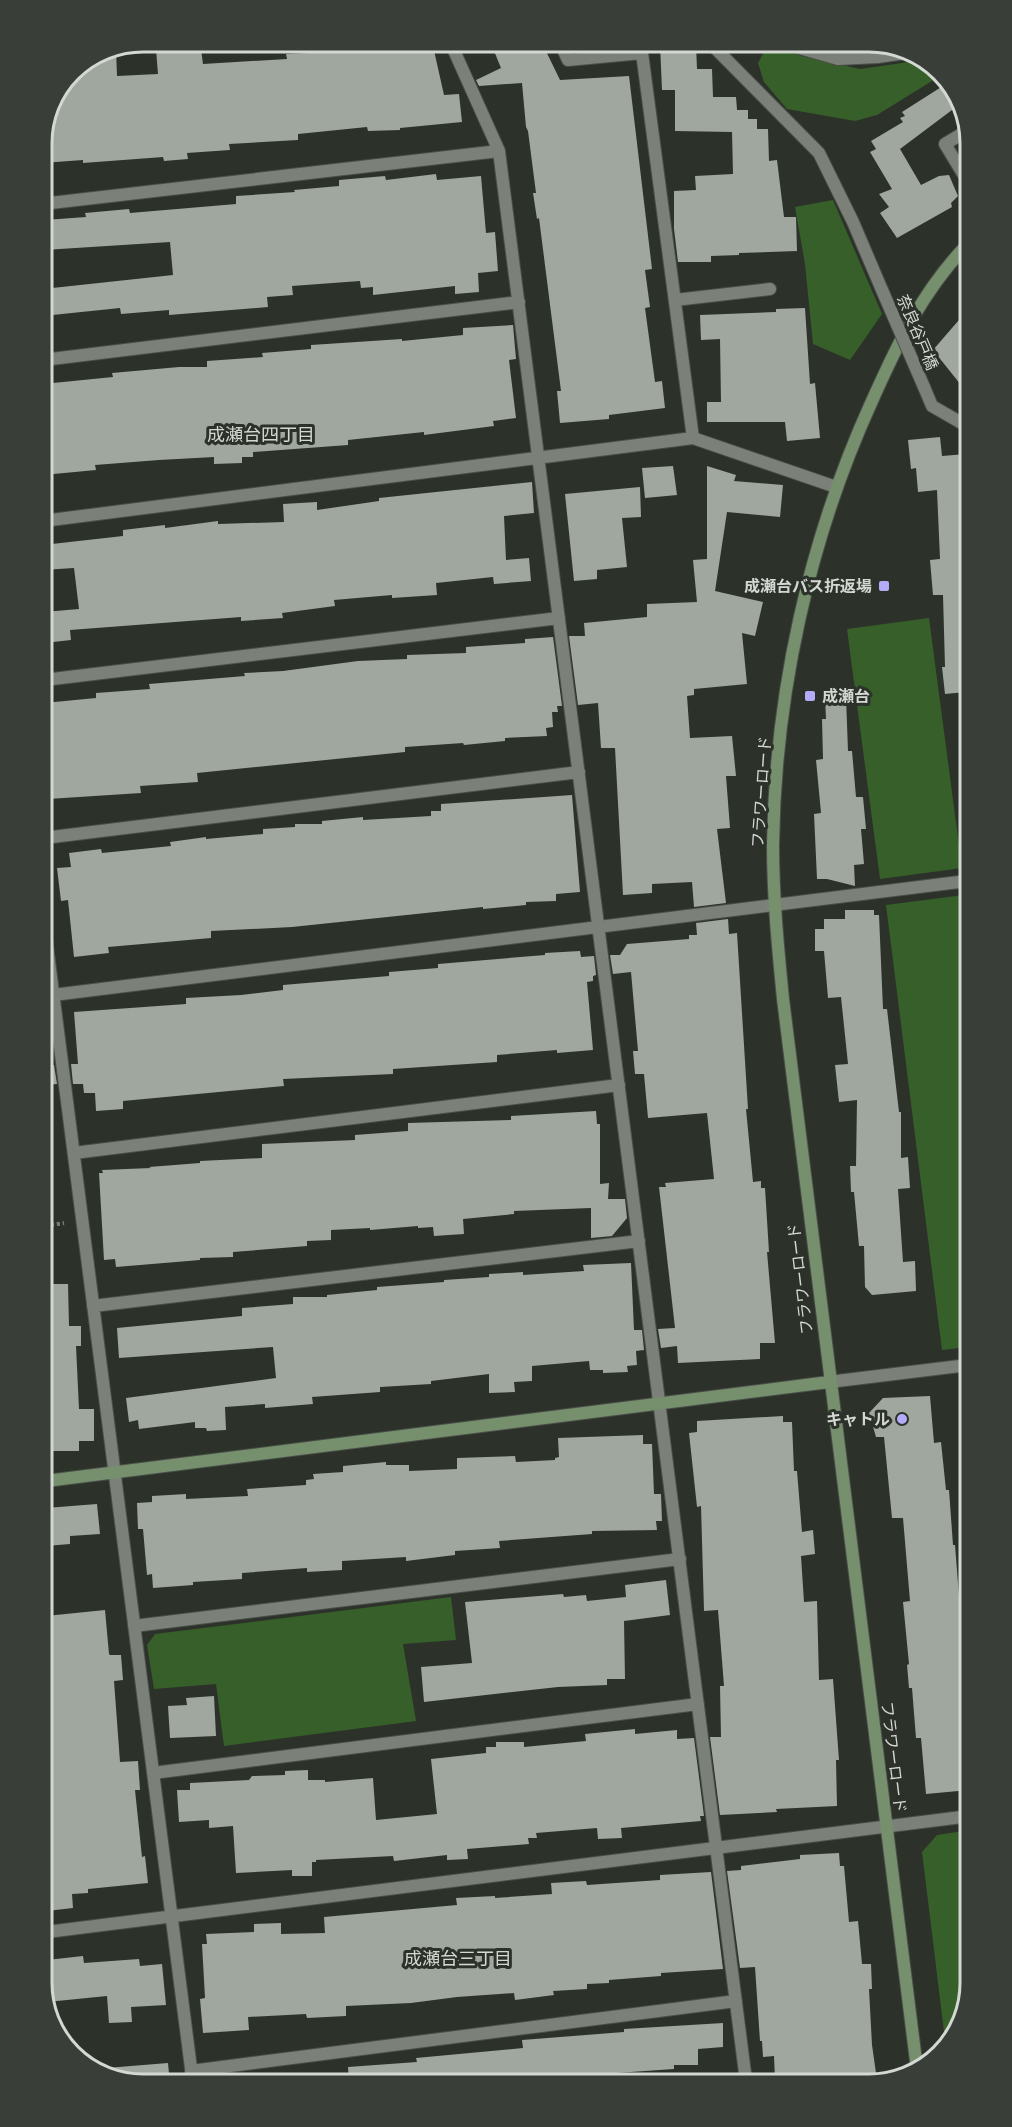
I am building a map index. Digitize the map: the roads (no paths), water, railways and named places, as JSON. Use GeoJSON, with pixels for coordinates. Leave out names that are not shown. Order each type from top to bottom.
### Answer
{"type":"FeatureCollection","features":[{"type":"Feature","properties":{"kind":"street"},"geometry":{"type":"LineString","coordinates":[[455,52],[499,151],[745,2074]]}},
{"type":"Feature","properties":{"kind":"street"},"geometry":{"type":"LineString","coordinates":[[565,53],[568,60],[618,53]]}},
{"type":"Feature","properties":{"kind":"street"},"geometry":{"type":"LineString","coordinates":[[643,53],[693,438]]}},
{"type":"Feature","properties":{"kind":"street","name":"奈良谷戸橋"},"geometry":{"type":"LineString","coordinates":[[720,53],[819,153],[853,222],[932,406],[960,422]]}},
{"type":"Feature","properties":{"kind":"street"},"geometry":{"type":"LineString","coordinates":[[819,53],[838,58],[889,55]]}},
{"type":"Feature","properties":{"kind":"street"},"geometry":{"type":"LineString","coordinates":[[959,136],[945,144],[960,169]]}},
{"type":"Feature","properties":{"kind":"street"},"geometry":{"type":"LineString","coordinates":[[53,203],[499,151]]}},
{"type":"Feature","properties":{"kind":"street","name":"フラワーロード"},"geometry":{"type":"LineString","coordinates":[[915,2061],[783,999],[774,904],[773,845],[785,703],[798,628],[836,488],[864,418],[904,331],[919,305],[960,252]]}},
{"type":"Feature","properties":{"kind":"street"},"geometry":{"type":"LineString","coordinates":[[675,300],[770,289]]}},
{"type":"Feature","properties":{"kind":"street"},"geometry":{"type":"LineString","coordinates":[[53,359],[519,302]]}},
{"type":"Feature","properties":{"kind":"street"},"geometry":{"type":"LineString","coordinates":[[53,520],[693,438],[836,488]]}},
{"type":"Feature","properties":{"kind":"street"},"geometry":{"type":"LineString","coordinates":[[53,679],[559,618]]}},
{"type":"Feature","properties":{"kind":"street"},"geometry":{"type":"LineString","coordinates":[[53,837],[579,772]]}},
{"type":"Feature","properties":{"kind":"street"},"geometry":{"type":"LineString","coordinates":[[53,996],[960,882]]}},
{"type":"Feature","properties":{"kind":"street"},"geometry":{"type":"LineString","coordinates":[[53,1018],[74,1153],[191,2074]]}},
{"type":"Feature","properties":{"kind":"street"},"geometry":{"type":"LineString","coordinates":[[74,1153],[619,1084]]}},
{"type":"Feature","properties":{"kind":"street"},"geometry":{"type":"LineString","coordinates":[[93,1306],[639,1241]]}},
{"type":"Feature","properties":{"kind":"street"},"geometry":{"type":"LineString","coordinates":[[52,1479],[960,1366]]}},
{"type":"Feature","properties":{"kind":"street"},"geometry":{"type":"LineString","coordinates":[[134,1626],[680,1559]]}},
{"type":"Feature","properties":{"kind":"street"},"geometry":{"type":"LineString","coordinates":[[153,1773],[698,1704]]}},
{"type":"Feature","properties":{"kind":"street"},"geometry":{"type":"LineString","coordinates":[[52,1931],[960,1817]]}},
{"type":"Feature","properties":{"kind":"street"},"geometry":{"type":"LineString","coordinates":[[191,2071],[736,2001]]}},
{"type":"Feature","properties":{"kind":"place","name":"成瀬台バス折返場"},"geometry":{"type":"Point","coordinates":[884,586]}},
{"type":"Feature","properties":{"kind":"place","name":"成瀬台"},"geometry":{"type":"Point","coordinates":[810,696]}},
{"type":"Feature","properties":{"kind":"place","name":"キャトル"},"geometry":{"type":"Point","coordinates":[902,1419]}},
{"type":"Feature","properties":{"kind":"district","name":"成瀬台四丁目"},"geometry":{"type":"Point","coordinates":[261,435]}},
{"type":"Feature","properties":{"kind":"district","name":"成瀬台三丁目"},"geometry":{"type":"Point","coordinates":[458,1959]}}]}
